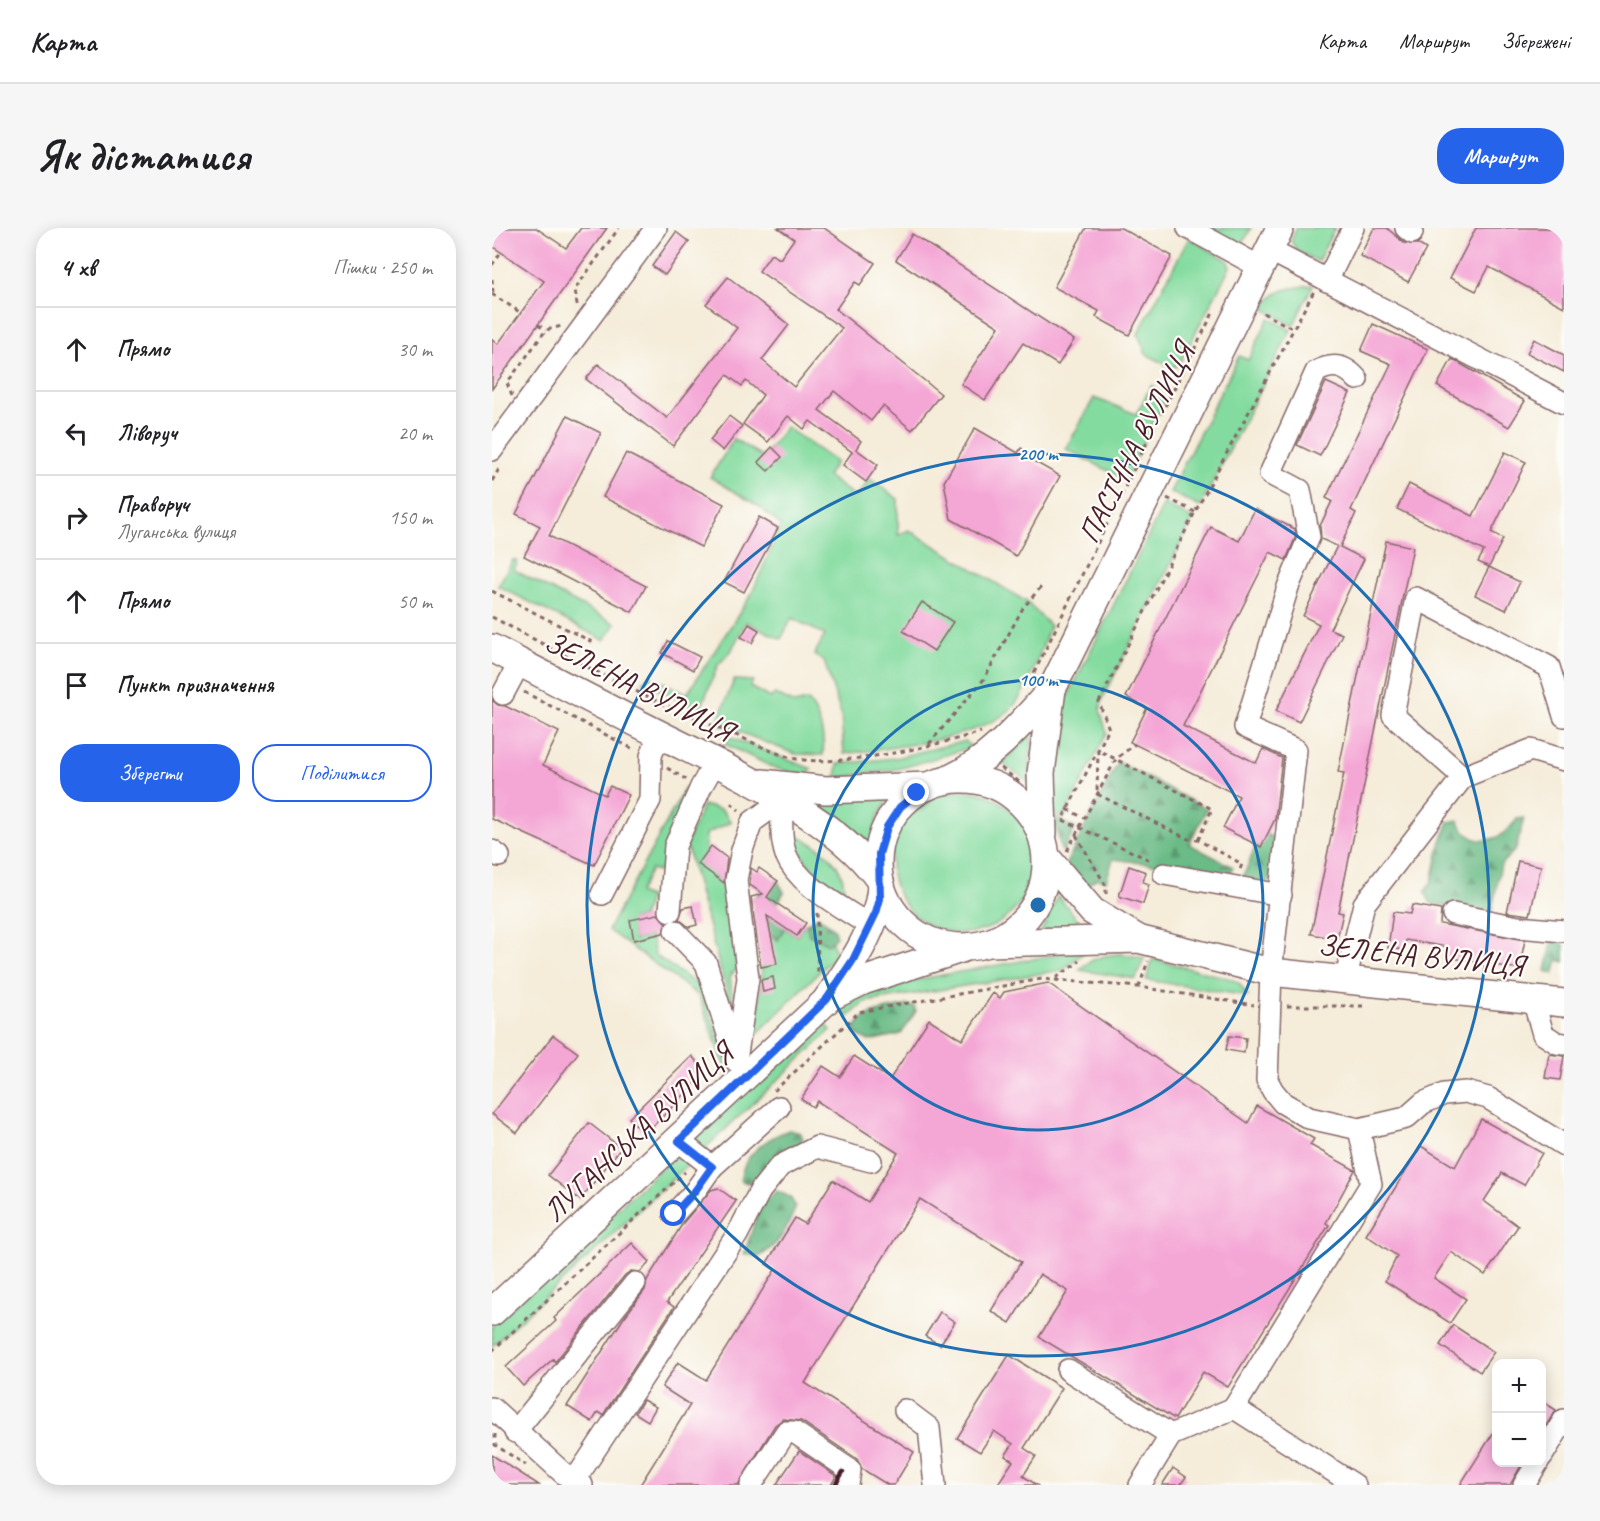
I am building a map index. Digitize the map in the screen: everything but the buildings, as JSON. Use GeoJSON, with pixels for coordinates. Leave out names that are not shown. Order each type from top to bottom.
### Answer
{"type":"FeatureCollection","features":[{"type":"Feature","properties":{"kind":"main road","name":"ПАСІЧНА ВУЛИЦЯ"},"geometry":{"type":"LineString","coordinates":[[937,783],[962,774],[995,748],[1052,689],[1270,249]]}},
{"type":"Feature","properties":{"kind":"main road","name":"ЗЕЛЕНА ВУЛИЦЯ"},"geometry":{"type":"LineString","coordinates":[[492,648],[510,680],[655,747],[715,762],[755,782],[859,856],[880,882]]}},
{"type":"Feature","properties":{"kind":"main road","name":"ПАСІЧНА ВУЛИЦЯ"},"geometry":{"type":"LineString","coordinates":[[1051,837],[1041,773],[1052,689]]}},
{"type":"Feature","properties":{"kind":"main road"},"geometry":{"type":"LineString","coordinates":[[979,781],[1005,791],[1027,808],[1051,837],[1043,889],[1029,912],[1013,929],[978,946],[945,945],[915,933],[895,915],[880,882],[879,854],[887,827],[907,801],[937,783],[979,781]]}},
{"type":"Feature","properties":{"kind":"main road","name":"ЗЕЛЕНА ВУЛИЦЯ"},"geometry":{"type":"LineString","coordinates":[[755,782],[826,790],[937,783]]}},
{"type":"Feature","properties":{"kind":"main road","name":"ЗЕЛЕНА ВУЛИЦЯ"},"geometry":{"type":"LineString","coordinates":[[1051,837],[1092,911],[1143,948]]}},
{"type":"Feature","properties":{"kind":"main road","name":"ЛУГАНСЬКА ВУЛИЦЯ"},"geometry":{"type":"LineString","coordinates":[[492,1312],[679,1141],[739,1071],[823,989],[870,926],[880,899],[880,882]]}},
{"type":"Feature","properties":{"kind":"main road","name":"ЗЕЛЕНА ВУЛИЦЯ"},"geometry":{"type":"LineString","coordinates":[[978,946],[1143,948],[1271,972],[1564,1003]]}},
{"type":"Feature","properties":{"kind":"main road","name":"ЛУГАНСЬКА ВУЛИЦЯ"},"geometry":{"type":"LineString","coordinates":[[823,989],[978,946]]}},
{"type":"Feature","properties":{"kind":"street"},"geometry":{"type":"LineString","coordinates":[[496,460],[656,228]]}},
{"type":"Feature","properties":{"kind":"street"},"geometry":{"type":"LineString","coordinates":[[1188,228],[1270,249],[1564,403]]}},
{"type":"Feature","properties":{"kind":"street"},"geometry":{"type":"LineString","coordinates":[[1324,279],[1353,228]]}},
{"type":"Feature","properties":{"kind":"street","name":"ЗЕЛЕНА ВУЛИЦЯ"},"geometry":{"type":"LineString","coordinates":[[1357,379],[1351,372],[1334,366],[1316,372],[1270,474],[1300,490],[1308,537],[1288,587],[1245,727],[1296,750],[1271,972],[1267,1080],[1283,1103],[1309,1118],[1359,1129],[1406,1118],[1423,1103],[1444,1094],[1467,1092],[1488,1098],[1564,1145]]}},
{"type":"Feature","properties":{"kind":"street"},"geometry":{"type":"LineString","coordinates":[[1463,777],[1393,715],[1416,598],[1549,667],[1564,716]]}},
{"type":"Feature","properties":{"kind":"street"},"geometry":{"type":"LineString","coordinates":[[602,894],[650,800],[655,747]]}},
{"type":"Feature","properties":{"kind":"street"},"geometry":{"type":"LineString","coordinates":[[1345,981],[1365,904],[1463,777],[1531,750],[1564,760]]}},
{"type":"Feature","properties":{"kind":"street"},"geometry":{"type":"LineString","coordinates":[[715,762],[701,787],[675,846],[672,921],[706,963],[739,1071]]}},
{"type":"Feature","properties":{"kind":"street"},"geometry":{"type":"LineString","coordinates":[[739,1071],[748,978],[736,880],[742,850],[752,822],[782,800]]}},
{"type":"Feature","properties":{"kind":"street"},"geometry":{"type":"LineString","coordinates":[[782,800],[782,831],[786,853],[793,868],[806,881],[870,926]]}},
{"type":"Feature","properties":{"kind":"street"},"geometry":{"type":"LineString","coordinates":[[1164,874],[1281,895]]}},
{"type":"Feature","properties":{"kind":"street"},"geometry":{"type":"LineString","coordinates":[[1453,914],[1518,927],[1564,931]]}},
{"type":"Feature","properties":{"kind":"street"},"geometry":{"type":"LineString","coordinates":[[1533,999],[1543,1034],[1557,1043],[1564,1044]]}},
{"type":"Feature","properties":{"kind":"street"},"geometry":{"type":"LineString","coordinates":[[674,1214],[695,1191],[706,1163],[774,1101]]}},
{"type":"Feature","properties":{"kind":"street"},"geometry":{"type":"LineString","coordinates":[[1140,1485],[1171,1435],[1234,1408],[1371,1184],[1359,1129]]}},
{"type":"Feature","properties":{"kind":"street"},"geometry":{"type":"LineString","coordinates":[[679,1141],[706,1163]]}},
{"type":"Feature","properties":{"kind":"street"},"geometry":{"type":"LineString","coordinates":[[492,1408],[515,1432],[578,1483],[736,1235],[760,1191],[780,1166],[817,1147],[871,1161]]}},
{"type":"Feature","properties":{"kind":"street"},"geometry":{"type":"LineString","coordinates":[[515,1432],[635,1283]]}},
{"type":"Feature","properties":{"kind":"street"},"geometry":{"type":"LineString","coordinates":[[1068,1370],[1171,1435]]}},
{"type":"Feature","properties":{"kind":"street"},"geometry":{"type":"LineString","coordinates":[[1234,1408],[1355,1485]]}},
{"type":"Feature","properties":{"kind":"street"},"geometry":{"type":"LineString","coordinates":[[904,1410],[929,1428],[935,1485]]}},
{"type":"Feature","properties":{"kind":"street"},"geometry":{"type":"LineString","coordinates":[[1546,1449],[1564,1420]]}},
{"type":"Feature","properties":{"kind":"street"},"geometry":{"type":"LineString","coordinates":[[751,1485],[786,1432],[794,1432],[850,1470],[848,1485]]}},
{"type":"Feature","properties":{"kind":"street"},"geometry":{"type":"LineString","coordinates":[[1524,1485],[1535,1467]]}},
{"type":"Feature","properties":{"kind":"path"},"geometry":{"type":"LineString","coordinates":[[578,307],[575,289],[618,228]]}},
{"type":"Feature","properties":{"kind":"path"},"geometry":{"type":"LineString","coordinates":[[492,265],[501,252]]}},
{"type":"Feature","properties":{"kind":"path"},"geometry":{"type":"LineString","coordinates":[[492,279],[493,294],[521,313]]}},
{"type":"Feature","properties":{"kind":"path"},"geometry":{"type":"LineString","coordinates":[[1085,819],[1067,811],[1109,729],[1099,702],[1195,512],[1294,329],[1324,279]]}},
{"type":"Feature","properties":{"kind":"path"},"geometry":{"type":"LineString","coordinates":[[1161,414],[1214,310]]}},
{"type":"Feature","properties":{"kind":"path"},"geometry":{"type":"LineString","coordinates":[[1263,313],[1294,329]]}},
{"type":"Feature","properties":{"kind":"path"},"geometry":{"type":"LineString","coordinates":[[538,325],[546,330]]}},
{"type":"Feature","properties":{"kind":"path"},"geometry":{"type":"LineString","coordinates":[[506,404],[512,396],[507,383],[546,330],[564,325]]}},
{"type":"Feature","properties":{"kind":"path"},"geometry":{"type":"LineString","coordinates":[[1025,690],[1155,426]]}},
{"type":"Feature","properties":{"kind":"path"},"geometry":{"type":"LineString","coordinates":[[492,481],[496,460]]}},
{"type":"Feature","properties":{"kind":"path"},"geometry":{"type":"LineString","coordinates":[[1158,494],[1195,512]]}},
{"type":"Feature","properties":{"kind":"path"},"geometry":{"type":"LineString","coordinates":[[928,745],[984,679],[1023,608],[1041,587]]}},
{"type":"Feature","properties":{"kind":"path"},"geometry":{"type":"LineString","coordinates":[[492,591],[596,644]]}},
{"type":"Feature","properties":{"kind":"path"},"geometry":{"type":"LineString","coordinates":[[492,617],[612,680],[707,724],[796,759],[831,760],[893,753],[984,731]]}},
{"type":"Feature","properties":{"kind":"path"},"geometry":{"type":"LineString","coordinates":[[510,680],[578,718],[655,747],[701,787]]}},
{"type":"Feature","properties":{"kind":"path"},"geometry":{"type":"LineString","coordinates":[[1080,828],[1116,759],[1135,744]]}},
{"type":"Feature","properties":{"kind":"path"},"geometry":{"type":"LineString","coordinates":[[1098,750],[1212,809],[1198,840]]}},
{"type":"Feature","properties":{"kind":"path"},"geometry":{"type":"LineString","coordinates":[[1097,794],[1098,750]]}},
{"type":"Feature","properties":{"kind":"path"},"geometry":{"type":"LineString","coordinates":[[993,763],[1023,785]]}},
{"type":"Feature","properties":{"kind":"path"},"geometry":{"type":"LineString","coordinates":[[1097,794],[1188,839],[1198,840],[1242,864],[1237,877]]}},
{"type":"Feature","properties":{"kind":"path"},"geometry":{"type":"LineString","coordinates":[[1051,837],[1080,828],[1158,864],[1164,874]]}},
{"type":"Feature","properties":{"kind":"path"},"geometry":{"type":"LineString","coordinates":[[1076,835],[1106,886],[1106,901]]}},
{"type":"Feature","properties":{"kind":"path"},"geometry":{"type":"LineString","coordinates":[[817,914],[823,989]]}},
{"type":"Feature","properties":{"kind":"path"},"geometry":{"type":"LineString","coordinates":[[774,1101],[859,1012],[1042,980],[1139,987],[1143,948]]}},
{"type":"Feature","properties":{"kind":"path"},"geometry":{"type":"LineString","coordinates":[[492,1351],[706,1163]]}},
{"type":"Feature","properties":{"kind":"green space"},"geometry":{"type":"Polygon","coordinates":[[[1203,228],[1251,228],[1243,243],[1235,245],[1203,228]]]}},
{"type":"Feature","properties":{"kind":"green space"},"geometry":{"type":"Polygon","coordinates":[[[1296,228],[1335,228],[1318,261],[1298,252],[1291,241],[1296,228]]]}},
{"type":"Feature","properties":{"kind":"green space"},"geometry":{"type":"Polygon","coordinates":[[[1189,238],[1227,260],[1230,267],[1178,366],[1170,367],[1146,354],[1138,334],[1189,238]]]}},
{"type":"Feature","properties":{"kind":"green space"},"geometry":{"type":"Polygon","coordinates":[[[1313,285],[1293,326],[1264,309],[1273,296],[1279,292],[1313,285]]]}},
{"type":"Feature","properties":{"kind":"green space"},"geometry":{"type":"Polygon","coordinates":[[[1269,318],[1291,330],[1200,507],[1170,492],[1239,356],[1248,360],[1269,318]]]}},
{"type":"Feature","properties":{"kind":"green space"},"geometry":{"type":"Polygon","coordinates":[[[1152,385],[1165,399],[1128,475],[1122,478],[1066,449],[1094,398],[1136,414],[1152,385]]]}},
{"type":"Feature","properties":{"kind":"green space"},"geometry":{"type":"Polygon","coordinates":[[[786,427],[836,462],[827,476],[856,497],[870,479],[898,499],[898,535],[909,530],[1027,602],[1050,626],[1027,682],[1011,709],[996,720],[955,735],[932,741],[844,754],[841,714],[824,661],[814,655],[825,635],[792,618],[781,639],[746,622],[731,651],[718,665],[700,710],[643,682],[649,676],[687,694],[751,595],[781,526],[760,507],[710,477],[734,439],[763,457],[786,427]]]}},
{"type":"Feature","properties":{"kind":"green space"},"geometry":{"type":"Polygon","coordinates":[[[1164,504],[1193,519],[1103,698],[1100,710],[1107,733],[1063,819],[1050,811],[1056,727],[1066,700],[1164,504]]]}},
{"type":"Feature","properties":{"kind":"green space"},"geometry":{"type":"Polygon","coordinates":[[[513,560],[518,562],[514,570],[616,624],[604,640],[498,586],[513,560]]]}},
{"type":"Feature","properties":{"kind":"green space"},"geometry":{"type":"Polygon","coordinates":[[[734,680],[753,681],[750,687],[770,698],[775,694],[794,704],[808,701],[821,726],[823,755],[795,754],[717,723],[734,680]]]}},
{"type":"Feature","properties":{"kind":"green space"},"geometry":{"type":"Polygon","coordinates":[[[1032,732],[1029,782],[1002,763],[1032,732]]]}},
{"type":"Feature","properties":{"kind":"green space"},"geometry":{"type":"Polygon","coordinates":[[[724,735],[812,769],[805,776],[772,767],[725,744],[724,735]]]}},
{"type":"Feature","properties":{"kind":"green space"},"geometry":{"type":"Polygon","coordinates":[[[965,741],[972,747],[899,769],[836,778],[838,764],[895,758],[965,741]]]}},
{"type":"Feature","properties":{"kind":"green space"},"geometry":{"type":"Polygon","coordinates":[[[1118,762],[1207,809],[1189,844],[1233,867],[1230,874],[1113,859],[1106,881],[1097,878],[1086,886],[1066,864],[1118,762]]]}},
{"type":"Feature","properties":{"kind":"green space"},"geometry":{"type":"Polygon","coordinates":[[[685,788],[690,790],[661,872],[651,869],[639,893],[650,898],[642,917],[631,920],[634,940],[651,936],[655,955],[702,988],[729,1069],[727,1074],[699,996],[608,930],[685,788]]]}},
{"type":"Feature","properties":{"kind":"green space"},"geometry":{"type":"Polygon","coordinates":[[[962,791],[976,792],[989,797],[1012,812],[1027,835],[1032,848],[1032,876],[1027,889],[1012,912],[989,927],[976,932],[962,933],[948,932],[935,927],[912,912],[897,889],[892,876],[891,862],[892,848],[897,835],[912,812],[935,797],[948,792],[962,791]]]}},
{"type":"Feature","properties":{"kind":"green space"},"geometry":{"type":"Polygon","coordinates":[[[891,796],[879,814],[868,850],[798,797],[891,796]]]}},
{"type":"Feature","properties":{"kind":"green space"},"geometry":{"type":"Polygon","coordinates":[[[703,805],[722,810],[731,822],[706,834],[706,844],[709,867],[716,879],[729,892],[737,969],[730,976],[735,1022],[686,844],[703,805]]]}},
{"type":"Feature","properties":{"kind":"green space"},"geometry":{"type":"Polygon","coordinates":[[[1054,817],[1075,828],[1064,851],[1061,850],[1054,817]]]}},
{"type":"Feature","properties":{"kind":"green space"},"geometry":{"type":"Polygon","coordinates":[[[1524,818],[1516,849],[1501,864],[1492,911],[1431,904],[1425,892],[1432,881],[1441,841],[1449,822],[1458,820],[1471,836],[1478,840],[1486,840],[1503,834],[1517,819],[1524,818]]]}},
{"type":"Feature","properties":{"kind":"green space"},"geometry":{"type":"Polygon","coordinates":[[[1261,832],[1276,839],[1273,877],[1268,882],[1242,880],[1261,832]]]}},
{"type":"Feature","properties":{"kind":"green space"},"geometry":{"type":"Polygon","coordinates":[[[794,834],[812,843],[834,862],[839,869],[844,888],[819,877],[801,854],[792,838],[794,834]]]}},
{"type":"Feature","properties":{"kind":"green space"},"geometry":{"type":"Polygon","coordinates":[[[777,880],[784,892],[774,909],[788,921],[778,940],[769,933],[768,917],[760,912],[753,900],[768,881],[777,880]]]}},
{"type":"Feature","properties":{"kind":"green space"},"geometry":{"type":"Polygon","coordinates":[[[1058,896],[1078,920],[1078,928],[1041,932],[1058,896]]]}},
{"type":"Feature","properties":{"kind":"green space"},"geometry":{"type":"Polygon","coordinates":[[[818,916],[834,929],[836,937],[829,944],[809,935],[807,925],[818,916]]]}},
{"type":"Feature","properties":{"kind":"green space"},"geometry":{"type":"Polygon","coordinates":[[[813,920],[828,929],[835,952],[831,960],[756,1035],[762,976],[758,929],[777,923],[797,936],[806,923],[813,920]]]}},
{"type":"Feature","properties":{"kind":"green space"},"geometry":{"type":"Polygon","coordinates":[[[1552,942],[1564,944],[1564,962],[1558,960],[1554,974],[1546,971],[1552,942]]]}},
{"type":"Feature","properties":{"kind":"green space"},"geometry":{"type":"Polygon","coordinates":[[[1088,949],[1063,970],[865,1002],[848,1017],[840,1010],[854,997],[876,987],[1088,949]]]}},
{"type":"Feature","properties":{"kind":"green space"},"geometry":{"type":"Polygon","coordinates":[[[1123,954],[1144,958],[1136,979],[1079,970],[1099,958],[1123,954]]]}},
{"type":"Feature","properties":{"kind":"green space"},"geometry":{"type":"Polygon","coordinates":[[[1153,959],[1231,979],[1239,983],[1248,996],[1146,980],[1153,959]]]}},
{"type":"Feature","properties":{"kind":"green space"},"geometry":{"type":"Polygon","coordinates":[[[909,1005],[915,1007],[916,1011],[901,1034],[869,1041],[854,1033],[857,1025],[868,1015],[909,1005]]]}},
{"type":"Feature","properties":{"kind":"green space"},"geometry":{"type":"Polygon","coordinates":[[[820,1019],[831,1030],[701,1152],[696,1142],[697,1135],[820,1019]]]}},
{"type":"Feature","properties":{"kind":"green space"},"geometry":{"type":"Polygon","coordinates":[[[789,1130],[801,1133],[803,1139],[795,1148],[747,1183],[741,1180],[742,1171],[751,1155],[765,1142],[789,1130]]]}},
{"type":"Feature","properties":{"kind":"green space"},"geometry":{"type":"Polygon","coordinates":[[[679,1157],[690,1163],[492,1346],[492,1326],[672,1158],[679,1157]]]}},
{"type":"Feature","properties":{"kind":"green space"},"geometry":{"type":"Polygon","coordinates":[[[777,1191],[790,1197],[796,1207],[786,1229],[778,1241],[759,1257],[744,1254],[761,1204],[777,1191]]]}},
{"type":"Feature","properties":{"kind":"railway"},"geometry":{"type":"LineString","coordinates":[[835,1485],[843,1472]]}},
{"type":"Feature","properties":{"kind":"route"},"geometry":{"type":"LineString","coordinates":[[674,1214],[695,1191],[712,1167],[679,1141],[825,1002],[853,960],[876,913],[881,885],[879,854],[887,827],[900,807],[917,793]]}}]}
